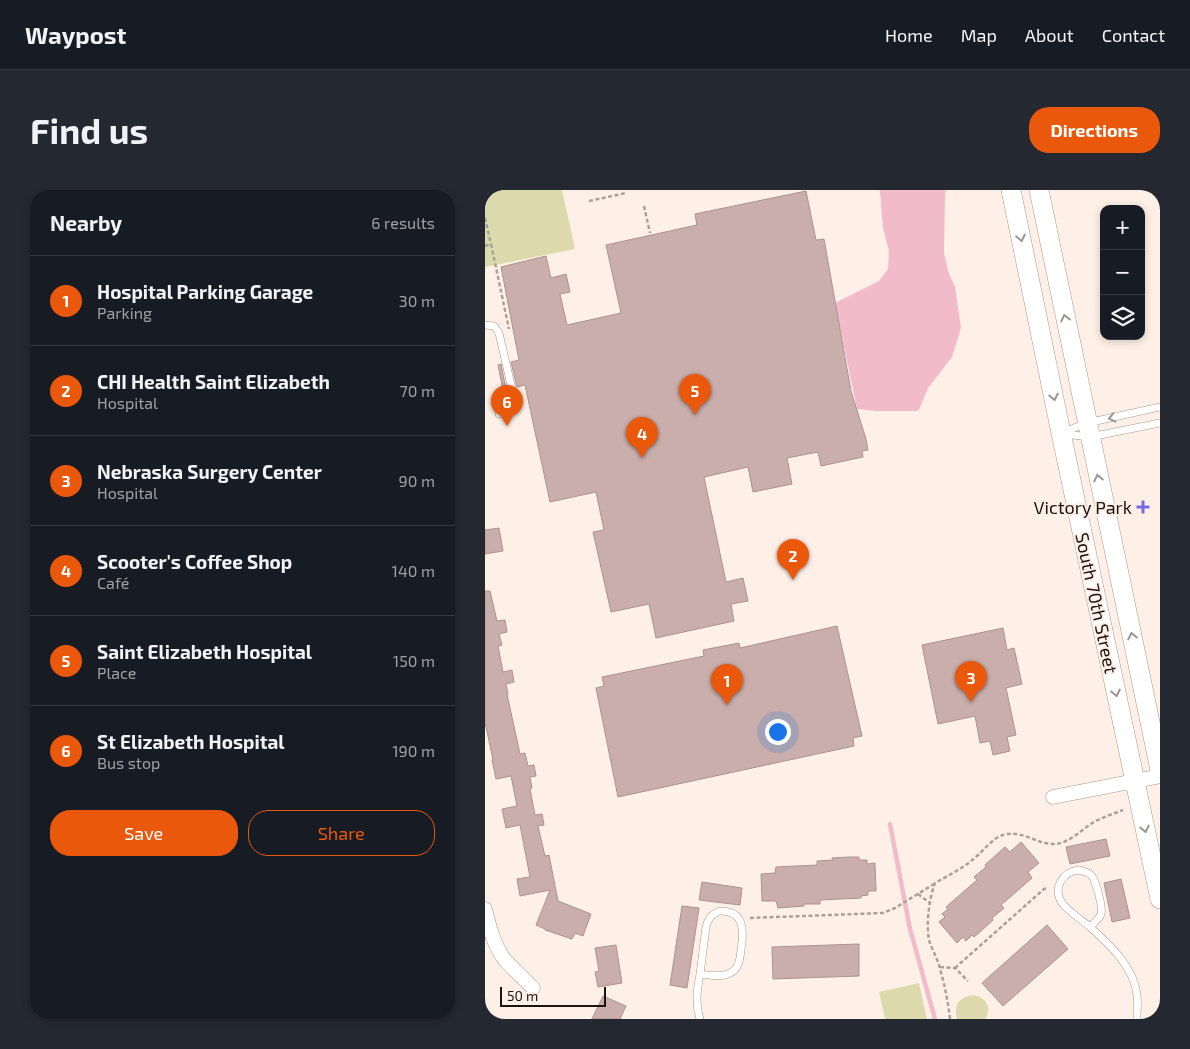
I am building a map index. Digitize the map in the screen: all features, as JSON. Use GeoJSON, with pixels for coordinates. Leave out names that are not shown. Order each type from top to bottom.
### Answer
{"type":"FeatureCollection","features":[{"type":"Feature","properties":{"kind":"main road","name":"South 70th Street"},"geometry":{"type":"LineString","coordinates":[[1011,190],[1160,899]]}},
{"type":"Feature","properties":{"kind":"main road","name":"South 70th Street"},"geometry":{"type":"LineString","coordinates":[[1039,190],[1160,770]]}},
{"type":"Feature","properties":{"kind":"street"},"geometry":{"type":"LineString","coordinates":[[1053,797],[1160,776]]}},
{"type":"Feature","properties":{"kind":"street"},"geometry":{"type":"LineString","coordinates":[[485,909],[489,928],[505,959],[533,988]]}},
{"type":"Feature","properties":{"kind":"lane"},"geometry":{"type":"LineString","coordinates":[[485,326],[494,326],[499,333],[514,398],[511,409],[499,414]]}},
{"type":"Feature","properties":{"kind":"lane"},"geometry":{"type":"LineString","coordinates":[[1061,433],[1088,430],[1160,407]]}},
{"type":"Feature","properties":{"kind":"lane"},"geometry":{"type":"LineString","coordinates":[[1061,433],[1160,424]]}},
{"type":"Feature","properties":{"kind":"lane"},"geometry":{"type":"LineString","coordinates":[[1090,927],[1101,914],[1095,880],[1086,872],[1072,871],[1061,881],[1059,887],[1061,901],[1063,905],[1113,949],[1127,968],[1137,992],[1137,1019]]}},
{"type":"Feature","properties":{"kind":"lane"},"geometry":{"type":"LineString","coordinates":[[699,974],[720,976],[729,974],[736,969],[740,959],[743,932],[742,923],[733,913],[727,911],[719,912],[713,914],[708,920],[706,927],[696,992],[697,1010],[700,1019]]}},
{"type":"Feature","properties":{"kind":"path"},"geometry":{"type":"LineString","coordinates":[[589,201],[626,194]]}},
{"type":"Feature","properties":{"kind":"path"},"geometry":{"type":"LineString","coordinates":[[644,206],[650,233]]}},
{"type":"Feature","properties":{"kind":"path"},"geometry":{"type":"LineString","coordinates":[[485,218],[509,329]]}},
{"type":"Feature","properties":{"kind":"path"},"geometry":{"type":"LineString","coordinates":[[485,246],[491,244]]}},
{"type":"Feature","properties":{"kind":"path"},"geometry":{"type":"LineString","coordinates":[[749,918],[883,913],[895,908],[957,871],[1003,834],[1023,835],[1048,844],[1057,844],[1067,841],[1095,821],[1123,810]]}},
{"type":"Feature","properties":{"kind":"path"},"geometry":{"type":"LineString","coordinates":[[935,883],[930,896],[929,940],[940,967],[950,1019]]}},
{"type":"Feature","properties":{"kind":"path"},"geometry":{"type":"LineString","coordinates":[[955,968],[1044,889],[1050,887]]}},
{"type":"Feature","properties":{"kind":"path"},"geometry":{"type":"LineString","coordinates":[[917,895],[930,903]]}},
{"type":"Feature","properties":{"kind":"path"},"geometry":{"type":"LineString","coordinates":[[940,967],[955,968],[968,981]]}},
{"type":"Feature","properties":{"kind":"shaded area"},"geometry":{"type":"Polygon","coordinates":[[[485,190],[562,190],[575,249],[485,267],[485,190]]]}},
{"type":"Feature","properties":{"kind":"shaded area"},"geometry":{"type":"Polygon","coordinates":[[[879,190],[946,190],[944,253],[948,271],[955,287],[961,328],[952,357],[928,388],[919,410],[916,411],[857,409],[835,303],[879,281],[888,269],[889,251],[883,228],[879,190]]]}},
{"type":"Feature","properties":{"kind":"shaded area"},"geometry":{"type":"Polygon","coordinates":[[[919,983],[927,1019],[885,1019],[879,992],[919,983]]]}},
{"type":"Feature","properties":{"kind":"shaded area"},"geometry":{"type":"Polygon","coordinates":[[[973,995],[978,996],[987,1004],[988,1011],[985,1019],[957,1019],[956,1010],[958,1002],[973,995]]]}},
{"type":"Feature","properties":{"kind":"building"},"geometry":{"type":"Polygon","coordinates":[[[806,191],[816,240],[824,239],[851,391],[868,450],[862,451],[863,457],[821,466],[818,452],[787,458],[792,484],[753,492],[748,467],[704,477],[726,582],[743,578],[748,601],[731,604],[734,621],[656,638],[649,604],[611,612],[593,532],[604,530],[596,492],[550,502],[525,385],[517,387],[511,362],[519,360],[501,267],[546,256],[551,278],[566,274],[570,292],[560,294],[567,325],[621,313],[606,245],[697,225],[695,214],[806,191]]]}},
{"type":"Feature","properties":{"kind":"building"},"geometry":{"type":"Polygon","coordinates":[[[501,364],[506,389],[503,390],[498,365],[501,364]]]}},
{"type":"Feature","properties":{"kind":"building"},"geometry":{"type":"Polygon","coordinates":[[[499,528],[503,551],[485,554],[485,530],[499,528]]]}},
{"type":"Feature","properties":{"kind":"building"},"geometry":{"type":"Polygon","coordinates":[[[485,591],[490,591],[497,621],[505,620],[507,632],[499,634],[502,645],[498,646],[503,672],[512,670],[514,682],[506,684],[507,694],[520,754],[525,753],[528,766],[534,765],[536,776],[530,777],[532,788],[530,789],[535,815],[542,814],[544,825],[538,826],[545,856],[549,855],[558,901],[591,914],[583,936],[575,933],[572,939],[536,925],[550,890],[520,896],[517,879],[530,877],[520,825],[506,828],[502,809],[517,806],[511,776],[496,779],[485,722],[485,591]]]}},
{"type":"Feature","properties":{"kind":"building"},"geometry":{"type":"Polygon","coordinates":[[[837,626],[862,736],[853,738],[854,746],[618,797],[596,688],[604,686],[602,677],[704,656],[703,650],[739,643],[740,648],[837,626]]]}},
{"type":"Feature","properties":{"kind":"building"},"geometry":{"type":"Polygon","coordinates":[[[1003,628],[1007,650],[1014,648],[1022,684],[1006,688],[1016,735],[1007,737],[1010,751],[993,755],[990,741],[980,743],[975,716],[938,724],[922,645],[1003,628]]]}},
{"type":"Feature","properties":{"kind":"building"},"geometry":{"type":"Polygon","coordinates":[[[1106,839],[1110,856],[1070,864],[1066,847],[1106,839]]]}},
{"type":"Feature","properties":{"kind":"building"},"geometry":{"type":"Polygon","coordinates":[[[1021,842],[1039,863],[1028,872],[1032,878],[1001,905],[1004,908],[981,931],[974,937],[972,935],[966,941],[963,937],[957,943],[939,922],[945,917],[942,914],[948,909],[946,907],[977,880],[974,877],[1005,847],[1010,852],[1021,842]]]}},
{"type":"Feature","properties":{"kind":"building"},"geometry":{"type":"Polygon","coordinates":[[[859,857],[859,860],[867,860],[867,864],[875,863],[876,891],[868,891],[868,895],[861,896],[861,898],[820,900],[820,904],[804,904],[804,906],[778,908],[776,901],[762,901],[761,874],[775,873],[776,867],[817,865],[817,861],[833,860],[832,858],[859,857]]]}},
{"type":"Feature","properties":{"kind":"building"},"geometry":{"type":"Polygon","coordinates":[[[1121,879],[1130,918],[1112,922],[1104,883],[1121,879]]]}},
{"type":"Feature","properties":{"kind":"building"},"geometry":{"type":"Polygon","coordinates":[[[702,882],[742,888],[740,905],[699,900],[702,882]]]}},
{"type":"Feature","properties":{"kind":"building"},"geometry":{"type":"Polygon","coordinates":[[[682,906],[699,908],[687,988],[670,985],[682,906]]]}},
{"type":"Feature","properties":{"kind":"building"},"geometry":{"type":"Polygon","coordinates":[[[1047,925],[1068,949],[1003,1006],[982,983],[1047,925]]]}},
{"type":"Feature","properties":{"kind":"building"},"geometry":{"type":"Polygon","coordinates":[[[859,944],[859,976],[773,979],[772,947],[859,944]]]}},
{"type":"Feature","properties":{"kind":"building"},"geometry":{"type":"Polygon","coordinates":[[[616,945],[622,983],[598,987],[595,972],[599,971],[595,948],[616,945]]]}},
{"type":"Feature","properties":{"kind":"building"},"geometry":{"type":"Polygon","coordinates":[[[603,996],[626,1006],[620,1019],[592,1019],[603,996]]]}},
{"type":"Feature","properties":{"kind":"waterway"},"geometry":{"type":"LineString","coordinates":[[890,824],[910,929],[935,1019]]}},
{"type":"Feature","properties":{"kind":"place","name":"Saint Elizabeth Hospital"},"geometry":{"type":"Point","coordinates":[695,415]}},
{"type":"Feature","properties":{"kind":"place","name":"St Elizabeth Hospital"},"geometry":{"type":"Point","coordinates":[507,426]}},
{"type":"Feature","properties":{"kind":"place","name":"Scooter's Coffee Shop"},"geometry":{"type":"Point","coordinates":[642,458]}},
{"type":"Feature","properties":{"kind":"place","name":"Victory Park"},"geometry":{"type":"Point","coordinates":[1143,507]}},
{"type":"Feature","properties":{"kind":"place","name":"CHI Health Saint Elizabeth"},"geometry":{"type":"Point","coordinates":[793,580]}},
{"type":"Feature","properties":{"kind":"place","name":"Nebraska Surgery Center"},"geometry":{"type":"Point","coordinates":[971,702]}},
{"type":"Feature","properties":{"kind":"place","name":"Hospital Parking Garage"},"geometry":{"type":"Point","coordinates":[727,705]}}]}
